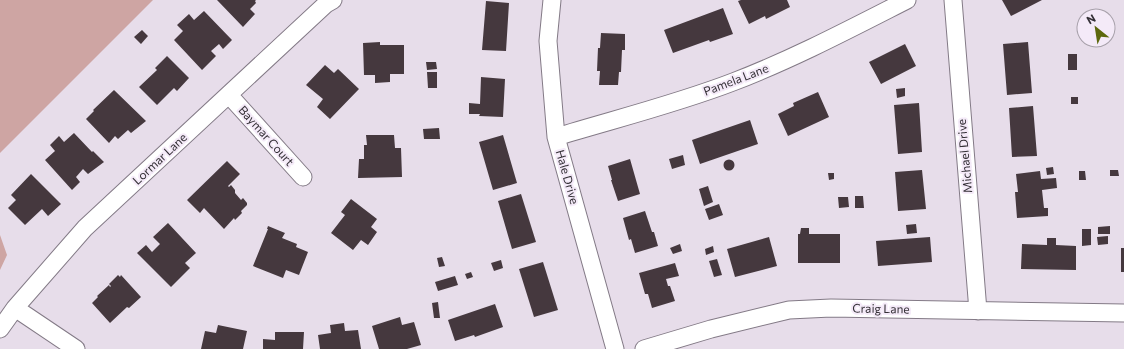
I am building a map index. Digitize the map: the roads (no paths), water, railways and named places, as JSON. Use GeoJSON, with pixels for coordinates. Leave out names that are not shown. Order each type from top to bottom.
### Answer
{"type":"FeatureCollection","features":[{"type":"Feature","properties":{"kind":"street","name":"Lormar Lane"},"geometry":{"type":"LineString","coordinates":[[0,329],[15,308],[85,228],[326,4],[333,0]]}},
{"type":"Feature","properties":{"kind":"street","name":"Hale Drive"},"geometry":{"type":"LineString","coordinates":[[552,0],[548,41],[556,137],[615,349]]}},
{"type":"Feature","properties":{"kind":"street","name":"Pamela Lane"},"geometry":{"type":"LineString","coordinates":[[556,137],[732,83],[762,71],[826,41],[906,0]]}},
{"type":"Feature","properties":{"kind":"street","name":"Michael Drive"},"geometry":{"type":"LineString","coordinates":[[953,0],[978,311]]}},
{"type":"Feature","properties":{"kind":"street","name":"Baymar Court"},"geometry":{"type":"LineString","coordinates":[[229,95],[303,177]]}},
{"type":"Feature","properties":{"kind":"street"},"geometry":{"type":"LineString","coordinates":[[15,308],[76,349]]}},
{"type":"Feature","properties":{"kind":"street","name":"Craig Lane"},"geometry":{"type":"LineString","coordinates":[[644,349],[711,329],[789,310],[831,308],[1124,313]]}}]}
